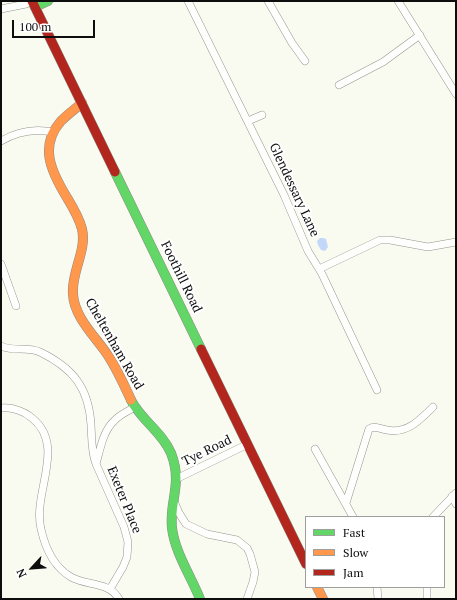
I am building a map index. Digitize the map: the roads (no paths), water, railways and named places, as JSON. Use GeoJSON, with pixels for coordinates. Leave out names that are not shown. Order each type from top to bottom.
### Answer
{"type":"FeatureCollection","features":[{"type":"Feature","properties":{"kind":"main road"},"geometry":{"type":"LineString","coordinates":[[33,3],[48,1]]}},
{"type":"Feature","properties":{"kind":"main road","name":"Foothill Road"},"geometry":{"type":"LineString","coordinates":[[33,3],[305,562]]}},
{"type":"Feature","properties":{"kind":"main road"},"geometry":{"type":"LineString","coordinates":[[53,132],[59,124],[82,103]]}},
{"type":"Feature","properties":{"kind":"main road","name":"Cheltenham Road"},"geometry":{"type":"LineString","coordinates":[[53,132],[49,148],[51,167],[57,182],[80,220],[84,236],[73,290],[74,303],[121,377],[135,407],[167,446],[176,472],[172,519],[175,540],[200,599]]}},
{"type":"Feature","properties":{"kind":"main road"},"geometry":{"type":"LineString","coordinates":[[318,588],[323,599]]}},
{"type":"Feature","properties":{"kind":"street","name":"Glendessary Lane"},"geometry":{"type":"LineString","coordinates":[[188,1],[284,194],[308,251],[319,269],[377,390]]}},
{"type":"Feature","properties":{"kind":"street"},"geometry":{"type":"LineString","coordinates":[[268,1],[292,43],[305,61]]}},
{"type":"Feature","properties":{"kind":"street"},"geometry":{"type":"LineString","coordinates":[[398,1],[456,94]]}},
{"type":"Feature","properties":{"kind":"street"},"geometry":{"type":"LineString","coordinates":[[1,9],[33,3]]}},
{"type":"Feature","properties":{"kind":"street"},"geometry":{"type":"LineString","coordinates":[[339,86],[383,62],[420,35]]}},
{"type":"Feature","properties":{"kind":"street"},"geometry":{"type":"LineString","coordinates":[[248,121],[262,115]]}},
{"type":"Feature","properties":{"kind":"street"},"geometry":{"type":"LineString","coordinates":[[1,141],[15,134],[28,130],[53,132]]}},
{"type":"Feature","properties":{"kind":"street"},"geometry":{"type":"LineString","coordinates":[[319,269],[380,240],[390,240],[428,247],[456,242]]}},
{"type":"Feature","properties":{"kind":"street"},"geometry":{"type":"LineString","coordinates":[[1,264],[16,306]]}},
{"type":"Feature","properties":{"kind":"street","name":"Exeter Place"},"geometry":{"type":"LineString","coordinates":[[1,346],[10,349],[30,349],[55,360],[76,378],[85,393],[91,428],[91,449],[96,464],[124,527],[128,542],[127,557],[110,589]]}},
{"type":"Feature","properties":{"kind":"street","name":"Exeter Place"},"geometry":{"type":"LineString","coordinates":[[96,464],[109,426],[116,418],[135,407]]}},
{"type":"Feature","properties":{"kind":"street"},"geometry":{"type":"LineString","coordinates":[[346,503],[369,429],[374,427],[393,431],[406,429],[416,424],[433,407]]}},
{"type":"Feature","properties":{"kind":"street"},"geometry":{"type":"LineString","coordinates":[[1,408],[14,409],[29,416],[38,423],[46,438],[48,460],[39,509],[39,519],[43,539],[52,557],[71,577],[110,589],[119,599]]}},
{"type":"Feature","properties":{"kind":"street","name":"Tye Road"},"geometry":{"type":"LineString","coordinates":[[176,479],[248,444]]}},
{"type":"Feature","properties":{"kind":"street"},"geometry":{"type":"LineString","coordinates":[[315,448],[352,516]]}},
{"type":"Feature","properties":{"kind":"street"},"geometry":{"type":"LineString","coordinates":[[454,495],[456,504]]}},
{"type":"Feature","properties":{"kind":"street"},"geometry":{"type":"LineString","coordinates":[[434,516],[454,495]]}},
{"type":"Feature","properties":{"kind":"street"},"geometry":{"type":"LineString","coordinates":[[174,501],[177,510],[186,524],[207,534],[237,540],[247,548],[254,572],[253,582],[247,599]]}},
{"type":"Feature","properties":{"kind":"street"},"geometry":{"type":"LineString","coordinates":[[377,588],[378,599]]}},
{"type":"Feature","properties":{"kind":"street"},"geometry":{"type":"LineString","coordinates":[[427,588],[427,599]]}},
{"type":"Feature","properties":{"kind":"water"},"geometry":{"type":"Polygon","coordinates":[[[320,238],[326,239],[328,247],[325,251],[321,250],[318,245],[317,241],[320,238]]]}}]}
